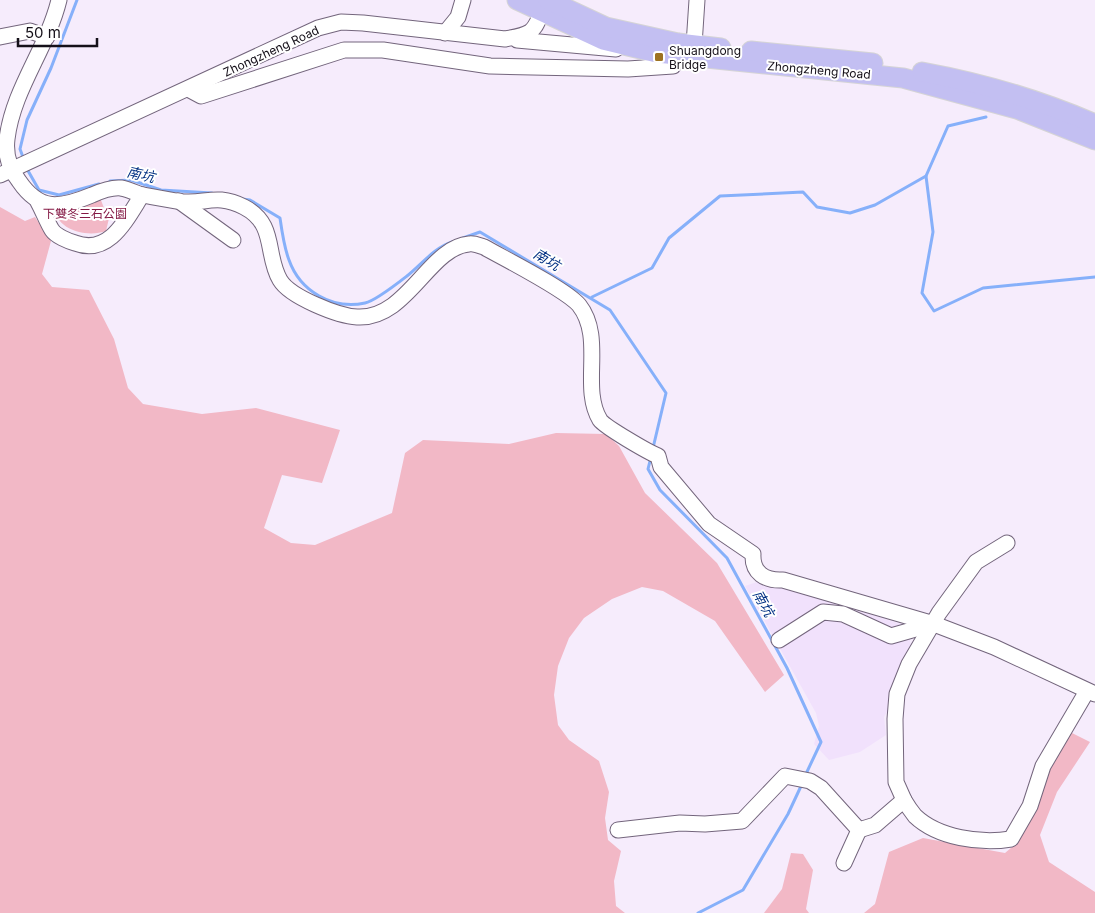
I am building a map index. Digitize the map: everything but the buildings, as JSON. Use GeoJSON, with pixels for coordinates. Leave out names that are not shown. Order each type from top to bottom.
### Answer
{"type":"FeatureCollection","features":[{"type":"Feature","properties":{"kind":"main road","name":"Zhongzheng Road"},"geometry":{"type":"LineString","coordinates":[[517,0],[546,4],[606,27],[644,37],[694,45],[837,58],[950,77],[1053,106],[1095,124]]}},
{"type":"Feature","properties":{"kind":"main road","name":"Zhongzheng Road"},"geometry":{"type":"LineString","coordinates":[[546,4],[603,40],[651,52],[903,78],[1017,109],[1095,140]]}},
{"type":"Feature","properties":{"kind":"street"},"geometry":{"type":"LineString","coordinates":[[59,0],[47,37],[23,85],[12,117],[6,152],[10,170],[28,194],[38,202],[53,232],[72,243],[88,248],[103,244],[124,224],[142,195]]}},
{"type":"Feature","properties":{"kind":"street"},"geometry":{"type":"LineString","coordinates":[[444,33],[458,17],[464,0]]}},
{"type":"Feature","properties":{"kind":"street"},"geometry":{"type":"LineString","coordinates":[[694,45],[697,0]]}},
{"type":"Feature","properties":{"kind":"street","name":"Zhongzheng Road"},"geometry":{"type":"LineString","coordinates":[[10,170],[318,28],[341,22],[505,39],[527,35],[536,28],[546,4]]}},
{"type":"Feature","properties":{"kind":"street"},"geometry":{"type":"LineString","coordinates":[[0,37],[30,31],[47,37]]}},
{"type":"Feature","properties":{"kind":"street"},"geometry":{"type":"LineString","coordinates":[[505,39],[651,52]]}},
{"type":"Feature","properties":{"kind":"street"},"geometry":{"type":"LineString","coordinates":[[188,89],[201,96],[344,50],[382,50],[490,66],[570,69],[628,69],[673,66],[676,56]]}},
{"type":"Feature","properties":{"kind":"street"},"geometry":{"type":"LineString","coordinates":[[38,202],[60,204],[79,200],[107,189],[121,188],[142,195],[179,202],[217,198],[231,201],[247,209],[260,220],[267,231],[280,280],[314,305],[358,317],[378,314],[399,300],[442,258],[455,248],[470,243],[484,247],[560,291],[578,304],[590,328],[593,397],[601,421],[652,453],[661,468],[709,524],[753,554],[752,565],[760,575],[771,581],[783,580],[934,624],[994,647],[1091,693],[1042,766],[1030,806],[1011,839],[996,841],[938,831],[915,816],[904,800],[896,782],[894,749],[898,694],[909,664],[934,624],[976,562],[1007,543]]}},
{"type":"Feature","properties":{"kind":"street"},"geometry":{"type":"LineString","coordinates":[[179,202],[233,240]]}},
{"type":"Feature","properties":{"kind":"street"},"geometry":{"type":"LineString","coordinates":[[779,640],[823,612],[843,614],[891,636],[934,624]]}},
{"type":"Feature","properties":{"kind":"street"},"geometry":{"type":"LineString","coordinates":[[618,830],[680,823],[705,824],[742,821],[785,776],[803,779],[820,788],[859,830]]}},
{"type":"Feature","properties":{"kind":"street"},"geometry":{"type":"LineString","coordinates":[[844,863],[859,830],[876,825],[904,800]]}},
{"type":"Feature","properties":{"kind":"shaded area"},"geometry":{"type":"Polygon","coordinates":[[[760,581],[908,626],[911,647],[895,698],[884,717],[886,735],[860,752],[829,760],[814,744],[819,726],[816,713],[745,586],[760,581]]]}},
{"type":"Feature","properties":{"kind":"green space","name":"下雙冬三石公園"},"geometry":{"type":"Polygon","coordinates":[[[97,190],[104,208],[110,214],[106,231],[98,233],[81,232],[73,230],[60,221],[54,206],[97,190]]]}},
{"type":"Feature","properties":{"kind":"green space"},"geometry":{"type":"Polygon","coordinates":[[[0,207],[25,221],[35,217],[51,241],[42,274],[52,287],[89,290],[114,339],[128,388],[143,404],[202,414],[256,408],[340,430],[322,483],[282,475],[264,528],[291,543],[315,545],[392,513],[405,453],[423,440],[509,444],[556,433],[606,434],[619,446],[645,493],[717,563],[784,675],[765,692],[715,621],[663,591],[642,587],[612,599],[584,618],[569,638],[558,666],[554,695],[558,725],[569,740],[599,761],[609,792],[605,818],[608,840],[621,851],[614,881],[616,906],[625,913],[0,913],[0,207]]]}},
{"type":"Feature","properties":{"kind":"green space"},"geometry":{"type":"Polygon","coordinates":[[[1072,733],[1090,742],[1057,792],[1040,835],[1049,862],[1095,892],[1095,913],[864,913],[875,904],[889,852],[923,838],[1005,853],[1018,842],[1046,768],[1072,733]]]}},
{"type":"Feature","properties":{"kind":"green space"},"geometry":{"type":"Polygon","coordinates":[[[791,853],[803,854],[813,870],[806,909],[809,913],[764,913],[782,889],[791,853]]]}},
{"type":"Feature","properties":{"kind":"waterway","name":"南坑"},"geometry":{"type":"LineString","coordinates":[[24,160],[20,149],[27,120],[51,68],[77,0]]}},
{"type":"Feature","properties":{"kind":"waterway"},"geometry":{"type":"LineString","coordinates":[[926,176],[948,126],[986,117]]}},
{"type":"Feature","properties":{"kind":"waterway","name":"南坑"},"geometry":{"type":"LineString","coordinates":[[27,169],[39,190],[59,195],[99,184]]}},
{"type":"Feature","properties":{"kind":"waterway"},"geometry":{"type":"LineString","coordinates":[[592,297],[652,268],[669,238],[720,196],[803,192],[817,207],[850,213],[875,205],[926,176],[933,232],[922,293],[934,311],[983,288],[1095,277]]}},
{"type":"Feature","properties":{"kind":"waterway","name":"南坑"},"geometry":{"type":"LineString","coordinates":[[110,181],[131,180],[161,190],[212,193]]}},
{"type":"Feature","properties":{"kind":"waterway","name":"南坑"},"geometry":{"type":"LineString","coordinates":[[242,199],[250,200],[280,218],[287,255],[301,281],[319,296],[341,304],[365,303],[375,299],[407,276],[434,252],[452,242]]}},
{"type":"Feature","properties":{"kind":"waterway","name":"南坑"},"geometry":{"type":"LineString","coordinates":[[463,238],[480,232],[610,310],[666,393],[653,448]]}},
{"type":"Feature","properties":{"kind":"waterway","name":"南坑"},"geometry":{"type":"LineString","coordinates":[[651,457],[648,469],[660,490],[727,558],[787,668],[821,742],[805,776]]}},
{"type":"Feature","properties":{"kind":"waterway","name":"南坑"},"geometry":{"type":"LineString","coordinates":[[698,913],[743,890],[788,814],[802,784]]}},
{"type":"Feature","properties":{"kind":"place","name":"Shuangdong Bridge"},"geometry":{"type":"Point","coordinates":[659,57]}}]}
